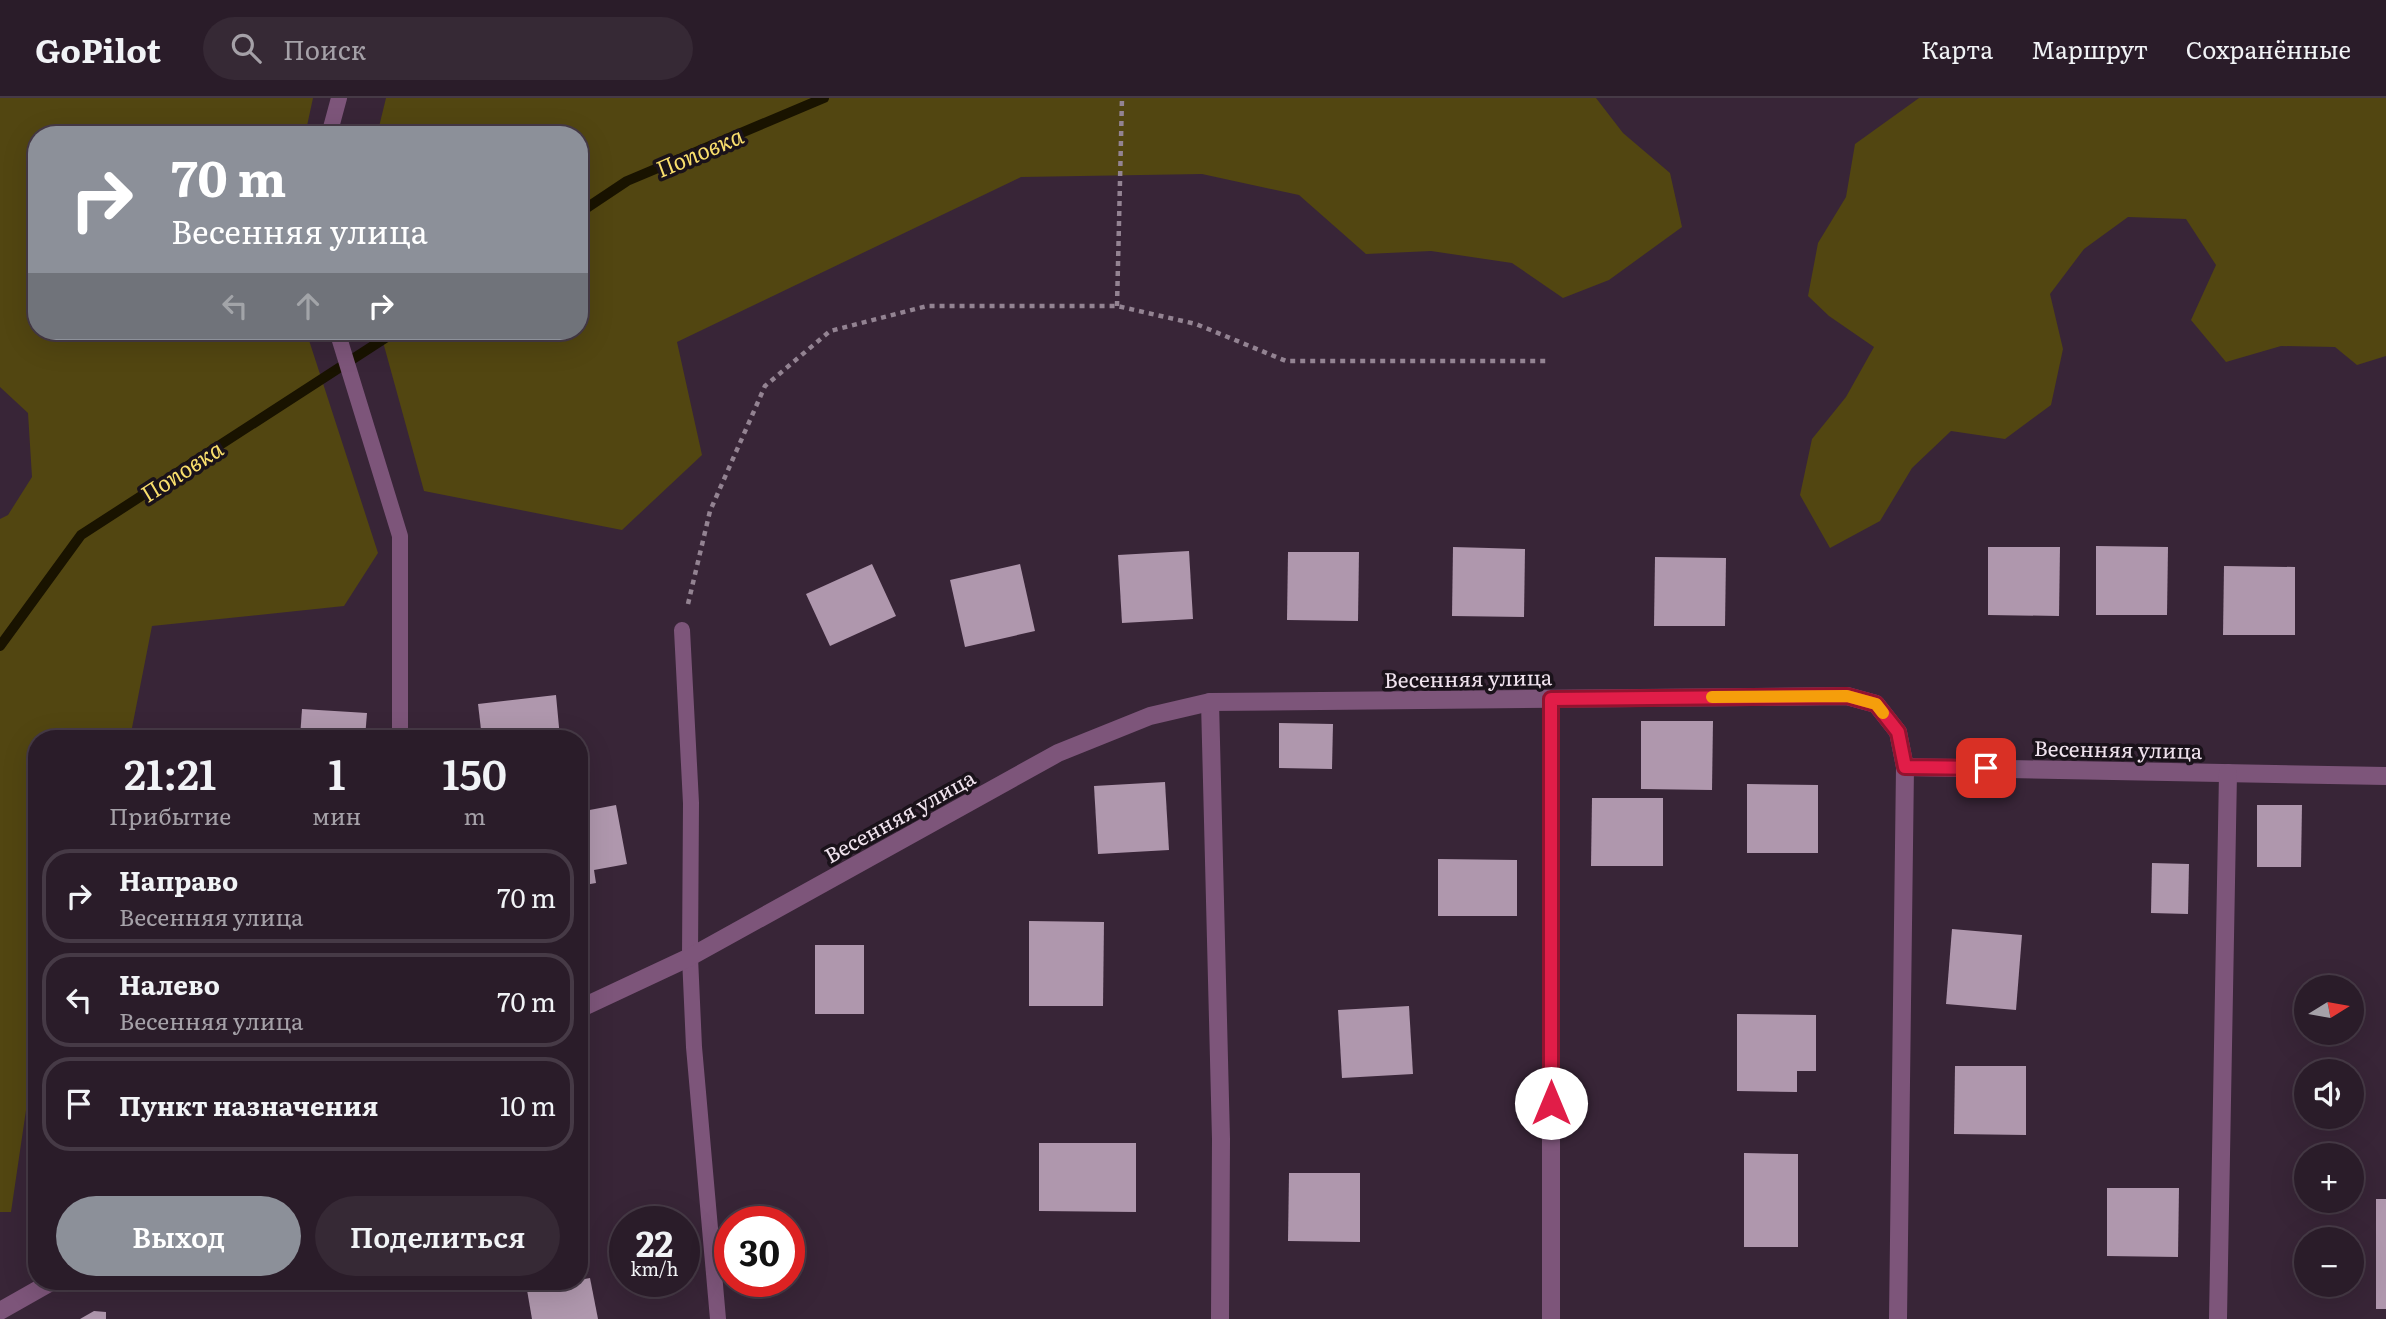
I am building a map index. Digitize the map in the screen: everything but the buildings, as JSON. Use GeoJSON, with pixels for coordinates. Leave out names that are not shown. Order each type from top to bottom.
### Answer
{"type":"FeatureCollection","features":[{"type":"Feature","properties":{"kind":"street","name":"Весенняя улица"},"geometry":{"type":"LineString","coordinates":[[588,1005],[690,957],[1058,753],[1150,716],[1210,702],[1847,696],[1876,704],[1898,732],[1905,767],[2386,776]]}},
{"type":"Feature","properties":{"kind":"street"},"geometry":{"type":"LineString","coordinates":[[1551,699],[1551,1319]]}},
{"type":"Feature","properties":{"kind":"street"},"geometry":{"type":"LineString","coordinates":[[1210,702],[1221,1139],[1220,1319]]}},
{"type":"Feature","properties":{"kind":"street"},"geometry":{"type":"LineString","coordinates":[[1898,1319],[1905,767]]}},
{"type":"Feature","properties":{"kind":"street"},"geometry":{"type":"LineString","coordinates":[[2218,1319],[2228,773]]}},
{"type":"Feature","properties":{"kind":"street"},"geometry":{"type":"LineString","coordinates":[[0,1311],[38,1290]]}},
{"type":"Feature","properties":{"kind":"lane"},"geometry":{"type":"LineString","coordinates":[[331,126],[339,98]]}},
{"type":"Feature","properties":{"kind":"lane"},"geometry":{"type":"LineString","coordinates":[[340,340],[400,536],[400,730]]}},
{"type":"Feature","properties":{"kind":"lane"},"geometry":{"type":"LineString","coordinates":[[682,630],[691,803],[690,957],[694,1047],[718,1319]]}},
{"type":"Feature","properties":{"kind":"path"},"geometry":{"type":"LineString","coordinates":[[1117,306],[1122,98]]}},
{"type":"Feature","properties":{"kind":"path"},"geometry":{"type":"LineString","coordinates":[[682,630],[710,511],[765,386],[830,331],[927,306],[1117,306],[1196,324],[1286,361],[1550,361]]}},
{"type":"Feature","properties":{"kind":"shaded area"},"geometry":{"type":"Polygon","coordinates":[[[0,98],[313,98],[307,126],[28,126],[28,340],[309,340],[378,553],[344,606],[152,626],[132,730],[28,730],[28,1097],[11,1212],[0,1212],[0,519],[8,515],[32,477],[28,413],[0,387],[0,98]]]}},
{"type":"Feature","properties":{"kind":"shaded area"},"geometry":{"type":"Polygon","coordinates":[[[386,98],[1596,98],[1623,133],[1670,173],[1682,227],[1609,280],[1563,298],[1512,263],[1431,251],[1366,254],[1299,195],[1202,174],[1021,177],[677,342],[702,455],[622,530],[424,491],[382,340],[588,340],[588,126],[379,126],[386,98]]]}},
{"type":"Feature","properties":{"kind":"shaded area"},"geometry":{"type":"Polygon","coordinates":[[[1919,98],[2386,98],[2386,356],[2357,365],[2335,347],[2281,346],[2226,362],[2191,320],[2216,265],[2186,219],[2128,217],[2084,249],[2050,294],[2063,349],[2051,405],[2005,439],[1951,431],[1912,468],[1880,521],[1830,548],[1800,495],[1812,439],[1846,397],[1874,347],[1829,316],[1808,296],[1818,243],[1846,197],[1855,144],[1919,98]]]}},
{"type":"Feature","properties":{"kind":"waterway","name":"Поповка"},"geometry":{"type":"LineString","coordinates":[[588,207],[627,181],[824,98]]}},
{"type":"Feature","properties":{"kind":"waterway","name":"Поповка"},"geometry":{"type":"LineString","coordinates":[[0,646],[81,535],[382,340]]}},
{"type":"Feature","properties":{"kind":"slow traffic"},"geometry":{"type":"LineString","coordinates":[[1712,697],[1847,696],[1876,704],[1883,713]]}},
{"type":"Feature","properties":{"kind":"route"},"geometry":{"type":"LineString","coordinates":[[1551,1103],[1551,699],[1847,696],[1876,704],[1898,732],[1905,767],[1986,768]]}}]}
